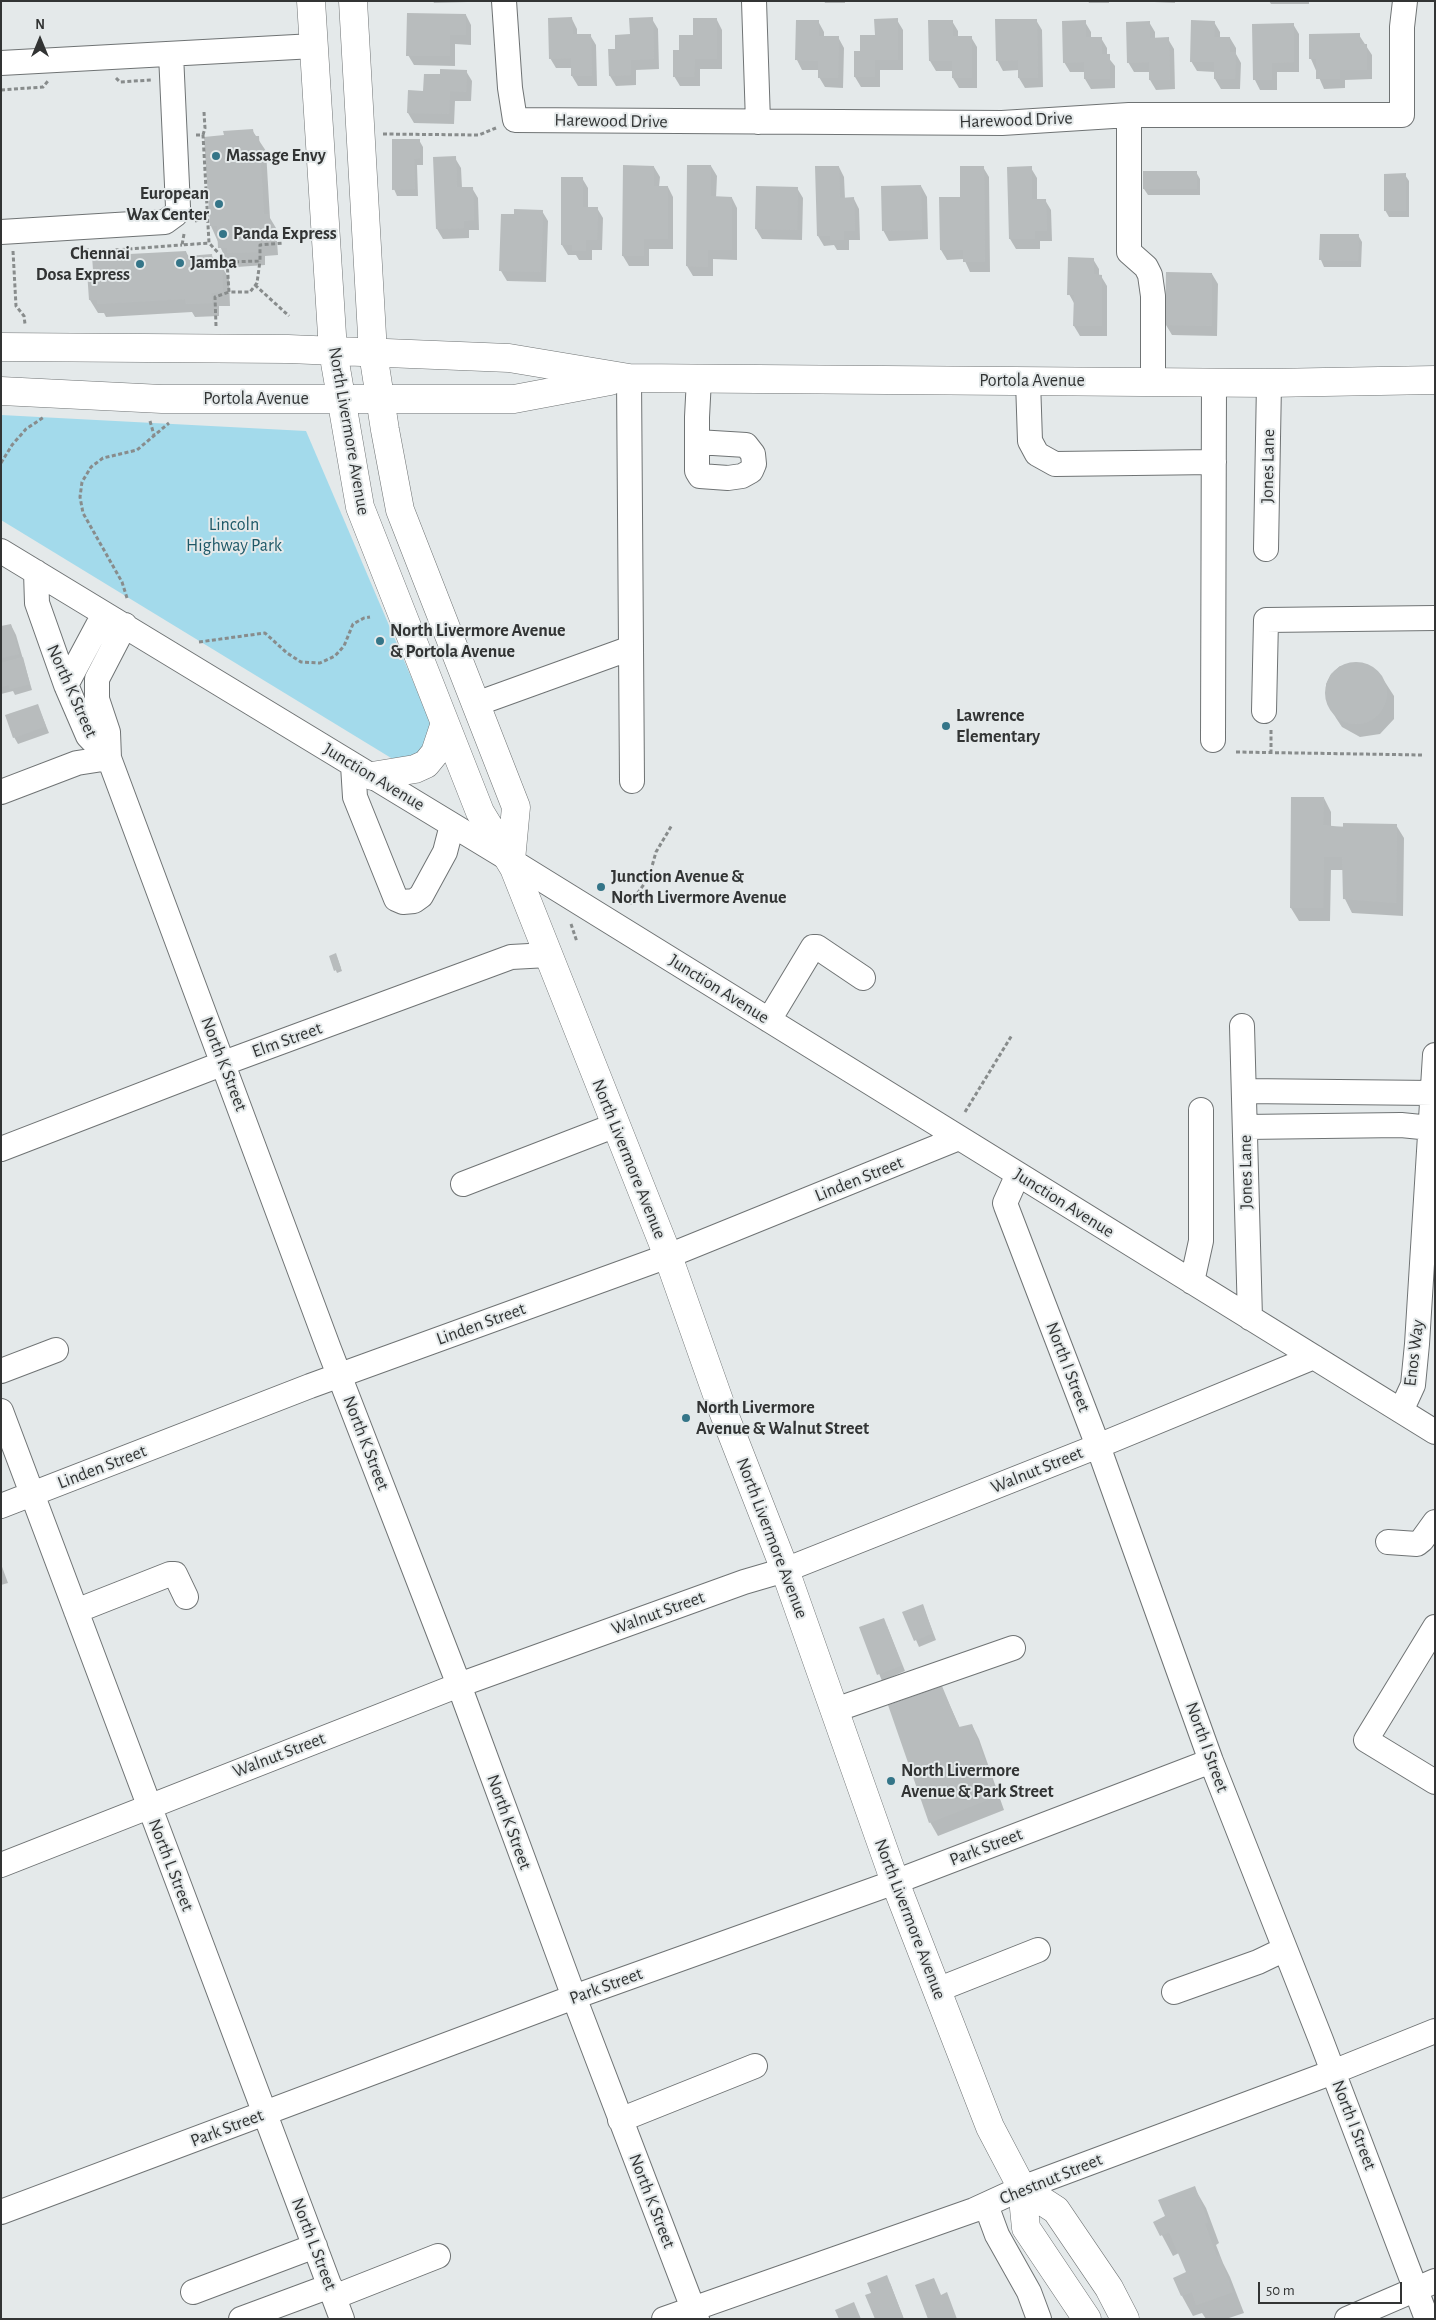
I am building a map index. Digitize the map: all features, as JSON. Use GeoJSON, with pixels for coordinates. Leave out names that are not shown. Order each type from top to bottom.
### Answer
{"type":"FeatureCollection","features":[{"type":"Feature","properties":{"kind":"main road","name":"North Livermore Avenue"},"geometry":{"type":"LineString","coordinates":[[312,1],[333,351],[360,508],[480,812],[511,860],[668,1256],[721,1406],[785,1570],[895,1882],[990,2127],[1022,2188],[1026,2228],[1087,2319]]}},
{"type":"Feature","properties":{"kind":"main road","name":"North Livermore Avenue"},"geometry":{"type":"LineString","coordinates":[[352,1],[373,353],[400,510],[516,807],[511,860]]}},
{"type":"Feature","properties":{"kind":"main road","name":"Portola Avenue"},"geometry":{"type":"LineString","coordinates":[[1,347],[333,351],[509,358],[628,378],[1269,383],[1435,380]]}},
{"type":"Feature","properties":{"kind":"main road","name":"Portola Avenue"},"geometry":{"type":"LineString","coordinates":[[1,391],[162,399],[291,400],[340,397],[514,399],[628,378]]}},
{"type":"Feature","properties":{"kind":"main road"},"geometry":{"type":"LineString","coordinates":[[363,771],[414,769],[426,764],[435,753],[445,724]]}},
{"type":"Feature","properties":{"kind":"main road","name":"North Livermore Avenue"},"geometry":{"type":"LineString","coordinates":[[1022,2188],[1056,2210],[1108,2288],[1125,2319]]}},
{"type":"Feature","properties":{"kind":"street"},"geometry":{"type":"LineString","coordinates":[[504,1],[510,88],[515,120]]}},
{"type":"Feature","properties":{"kind":"street"},"geometry":{"type":"LineString","coordinates":[[754,1],[758,122]]}},
{"type":"Feature","properties":{"kind":"street","name":"Harewood Drive"},"geometry":{"type":"LineString","coordinates":[[515,120],[1002,123],[1129,115],[1402,115],[1402,27],[1405,1]]}},
{"type":"Feature","properties":{"kind":"street"},"geometry":{"type":"LineString","coordinates":[[1,63],[314,46]]}},
{"type":"Feature","properties":{"kind":"street"},"geometry":{"type":"LineString","coordinates":[[7,238],[165,222],[176,214],[178,207],[171,54]]}},
{"type":"Feature","properties":{"kind":"street"},"geometry":{"type":"LineString","coordinates":[[1129,115],[1129,252],[1146,266],[1150,276],[1153,296],[1153,381]]}},
{"type":"Feature","properties":{"kind":"street"},"geometry":{"type":"LineString","coordinates":[[628,378],[632,781]]}},
{"type":"Feature","properties":{"kind":"street"},"geometry":{"type":"LineString","coordinates":[[697,442],[699,378]]}},
{"type":"Feature","properties":{"kind":"street"},"geometry":{"type":"LineString","coordinates":[[1028,381],[1030,441],[1037,454],[1055,464],[1214,462]]}},
{"type":"Feature","properties":{"kind":"street"},"geometry":{"type":"LineString","coordinates":[[1213,740],[1214,382]]}},
{"type":"Feature","properties":{"kind":"street","name":"Jones Lane"},"geometry":{"type":"LineString","coordinates":[[1266,549],[1269,383]]}},
{"type":"Feature","properties":{"kind":"street","name":"Junction Avenue"},"geometry":{"type":"LineString","coordinates":[[1,551],[511,860],[1435,1432]]}},
{"type":"Feature","properties":{"kind":"street","name":"North K Street"},"geometry":{"type":"LineString","coordinates":[[36,572],[37,604],[66,685],[88,736],[109,758],[340,1375],[459,1685],[620,2120],[695,2313]]}},
{"type":"Feature","properties":{"kind":"street"},"geometry":{"type":"LineString","coordinates":[[66,685],[104,614]]}},
{"type":"Feature","properties":{"kind":"street"},"geometry":{"type":"LineString","coordinates":[[1264,711],[1266,620],[1435,618]]}},
{"type":"Feature","properties":{"kind":"street"},"geometry":{"type":"LineString","coordinates":[[1,792],[77,763],[109,758],[108,732],[97,699],[97,679],[125,625]]}},
{"type":"Feature","properties":{"kind":"street"},"geometry":{"type":"LineString","coordinates":[[476,704],[631,648]]}},
{"type":"Feature","properties":{"kind":"street"},"geometry":{"type":"LineString","coordinates":[[363,771],[356,797],[396,899],[403,902],[414,900],[421,896],[445,852],[452,825]]}},
{"type":"Feature","properties":{"kind":"street"},"geometry":{"type":"LineString","coordinates":[[768,1020],[813,947],[818,947],[863,978]]}},
{"type":"Feature","properties":{"kind":"street","name":"Elm Street"},"geometry":{"type":"LineString","coordinates":[[1,1149],[224,1063],[511,957],[548,955]]}},
{"type":"Feature","properties":{"kind":"street","name":"Jones Lane"},"geometry":{"type":"LineString","coordinates":[[1242,1026],[1250,1318]]}},
{"type":"Feature","properties":{"kind":"street","name":"Enos Way"},"geometry":{"type":"LineString","coordinates":[[1401,1411],[1413,1385],[1426,1344],[1435,1055]]}},
{"type":"Feature","properties":{"kind":"street"},"geometry":{"type":"LineString","coordinates":[[1244,1091],[1433,1093]]}},
{"type":"Feature","properties":{"kind":"street"},"geometry":{"type":"LineString","coordinates":[[1192,1282],[1201,1241],[1201,1110]]}},
{"type":"Feature","properties":{"kind":"street"},"geometry":{"type":"LineString","coordinates":[[463,1184],[616,1126]]}},
{"type":"Feature","properties":{"kind":"street"},"geometry":{"type":"LineString","coordinates":[[1245,1127],[1401,1126],[1432,1141]]}},
{"type":"Feature","properties":{"kind":"street","name":"Linden Street"},"geometry":{"type":"LineString","coordinates":[[1,1506],[340,1375],[668,1256],[960,1138]]}},
{"type":"Feature","properties":{"kind":"street","name":"North I Street"},"geometry":{"type":"LineString","coordinates":[[1018,1174],[1005,1203],[1098,1446],[1212,1761],[1285,1949],[1333,2072],[1426,2286],[1427,2319]]}},
{"type":"Feature","properties":{"kind":"street"},"geometry":{"type":"LineString","coordinates":[[1,1371],[56,1350]]}},
{"type":"Feature","properties":{"kind":"street","name":"Walnut Street"},"geometry":{"type":"LineString","coordinates":[[1,1865],[149,1805],[459,1685],[744,1582],[785,1570],[1314,1358]]}},
{"type":"Feature","properties":{"kind":"street","name":"North L Street"},"geometry":{"type":"LineString","coordinates":[[1,1410],[342,2319]]}},
{"type":"Feature","properties":{"kind":"street"},"geometry":{"type":"LineString","coordinates":[[1388,1542],[1417,1544],[1435,1522]]}},
{"type":"Feature","properties":{"kind":"street"},"geometry":{"type":"LineString","coordinates":[[76,1611],[170,1574],[175,1574],[186,1597]]}},
{"type":"Feature","properties":{"kind":"street"},"geometry":{"type":"LineString","coordinates":[[1435,1628],[1366,1740],[1435,1782]]}},
{"type":"Feature","properties":{"kind":"street"},"geometry":{"type":"LineString","coordinates":[[835,1710],[1013,1648]]}},
{"type":"Feature","properties":{"kind":"street","name":"Park Street"},"geometry":{"type":"LineString","coordinates":[[1,2212],[574,1996],[895,1882],[1212,1761]]}},
{"type":"Feature","properties":{"kind":"street"},"geometry":{"type":"LineString","coordinates":[[1174,1992],[1258,1962],[1285,1949]]}},
{"type":"Feature","properties":{"kind":"street"},"geometry":{"type":"LineString","coordinates":[[937,1990],[1038,1950]]}},
{"type":"Feature","properties":{"kind":"street","name":"Chestnut Street"},"geometry":{"type":"LineString","coordinates":[[664,2319],[695,2313],[986,2205],[1022,2188],[1435,2032]]}},
{"type":"Feature","properties":{"kind":"street"},"geometry":{"type":"LineString","coordinates":[[620,2120],[755,2066]]}},
{"type":"Feature","properties":{"kind":"street"},"geometry":{"type":"LineString","coordinates":[[986,2205],[997,2235],[1029,2292],[1039,2319]]}},
{"type":"Feature","properties":{"kind":"street"},"geometry":{"type":"LineString","coordinates":[[193,2292],[315,2246]]}},
{"type":"Feature","properties":{"kind":"street"},"geometry":{"type":"LineString","coordinates":[[241,2319],[332,2292],[438,2256]]}},
{"type":"Feature","properties":{"kind":"street"},"geometry":{"type":"LineString","coordinates":[[1347,2319],[1426,2286]]}},
{"type":"Feature","properties":{"kind":"path"},"geometry":{"type":"LineString","coordinates":[[204,112],[205,128],[203,135],[209,243],[227,262],[229,292]]}},
{"type":"Feature","properties":{"kind":"path"},"geometry":{"type":"LineString","coordinates":[[360,134],[479,135],[515,120]]}},
{"type":"Feature","properties":{"kind":"path"},"geometry":{"type":"LineString","coordinates":[[189,135],[203,135]]}},
{"type":"Feature","properties":{"kind":"path"},"geometry":{"type":"LineString","coordinates":[[193,221],[207,218]]}},
{"type":"Feature","properties":{"kind":"path"},"geometry":{"type":"LineString","coordinates":[[185,230],[182,244],[209,243]]}},
{"type":"Feature","properties":{"kind":"path"},"geometry":{"type":"LineString","coordinates":[[7,238],[16,306],[24,316],[25,324]]}},
{"type":"Feature","properties":{"kind":"path"},"geometry":{"type":"LineString","coordinates":[[216,329],[214,297],[229,292],[250,292],[255,285],[260,261],[260,245],[284,243]]}},
{"type":"Feature","properties":{"kind":"path"},"geometry":{"type":"LineString","coordinates":[[227,262],[260,261]]}},
{"type":"Feature","properties":{"kind":"path"},"geometry":{"type":"LineString","coordinates":[[255,285],[289,316]]}},
{"type":"Feature","properties":{"kind":"path"},"geometry":{"type":"LineString","coordinates":[[146,414],[154,435]]}},
{"type":"Feature","properties":{"kind":"path"},"geometry":{"type":"LineString","coordinates":[[1,463],[12,445],[26,429],[46,416]]}},
{"type":"Feature","properties":{"kind":"path"},"geometry":{"type":"LineString","coordinates":[[127,598],[122,582],[83,512],[80,497],[82,482],[91,467],[104,458],[137,450],[172,420]]}},
{"type":"Feature","properties":{"kind":"path"},"geometry":{"type":"LineString","coordinates":[[199,642],[265,634],[301,662],[320,663],[335,656],[344,646],[353,624],[370,617]]}},
{"type":"Feature","properties":{"kind":"path"},"geometry":{"type":"LineString","coordinates":[[1236,752],[1423,755]]}},
{"type":"Feature","properties":{"kind":"path"},"geometry":{"type":"LineString","coordinates":[[630,904],[649,877],[656,852],[672,825]]}},
{"type":"Feature","properties":{"kind":"path"},"geometry":{"type":"LineString","coordinates":[[571,924],[577,942]]}},
{"type":"Feature","properties":{"kind":"path"},"geometry":{"type":"LineString","coordinates":[[964,1112],[1012,1034]]}},
{"type":"Feature","properties":{"kind":"green space","name":"Lincoln Highway Park"},"geometry":{"type":"Polygon","coordinates":[[[1,415],[306,431],[441,747],[419,775],[1,520],[1,415]]]}},
{"type":"Feature","properties":{"kind":"building"},"geometry":{"type":"Polygon","coordinates":[[[407,13],[466,14],[466,35],[450,35],[450,56],[406,56],[407,13]]]}},
{"type":"Feature","properties":{"kind":"building"},"geometry":{"type":"Polygon","coordinates":[[[572,17],[573,34],[591,34],[592,76],[571,76],[571,58],[549,59],[548,18],[572,17]]]}},
{"type":"Feature","properties":{"kind":"building"},"geometry":{"type":"Polygon","coordinates":[[[653,17],[654,59],[631,60],[631,75],[609,76],[608,49],[615,49],[615,35],[630,34],[629,18],[653,17]]]}},
{"type":"Feature","properties":{"kind":"building"},"geometry":{"type":"Polygon","coordinates":[[[693,18],[717,18],[717,59],[695,59],[694,77],[673,77],[673,50],[679,50],[679,35],[693,35],[693,18]]]}},
{"type":"Feature","properties":{"kind":"building"},"geometry":{"type":"Polygon","coordinates":[[[898,18],[898,60],[875,60],[875,77],[854,77],[854,51],[860,51],[860,35],[875,35],[874,19],[898,18]]]}},
{"type":"Feature","properties":{"kind":"building"},"geometry":{"type":"Polygon","coordinates":[[[995,19],[1037,19],[1038,78],[1018,78],[1018,60],[996,61],[995,19]]]}},
{"type":"Feature","properties":{"kind":"building"},"geometry":{"type":"Polygon","coordinates":[[[796,20],[819,20],[819,36],[839,36],[838,78],[818,78],[818,61],[795,60],[796,20]]]}},
{"type":"Feature","properties":{"kind":"building"},"geometry":{"type":"Polygon","coordinates":[[[928,20],[953,20],[953,36],[972,36],[972,78],[952,78],[952,61],[929,61],[928,20]]]}},
{"type":"Feature","properties":{"kind":"building"},"geometry":{"type":"Polygon","coordinates":[[[1086,20],[1086,37],[1102,37],[1102,54],[1110,54],[1110,79],[1084,79],[1084,62],[1063,63],[1062,21],[1086,20]]]}},
{"type":"Feature","properties":{"kind":"building"},"geometry":{"type":"Polygon","coordinates":[[[1191,20],[1215,21],[1214,37],[1230,37],[1230,52],[1236,52],[1235,79],[1214,79],[1214,62],[1190,62],[1191,20]]]}},
{"type":"Feature","properties":{"kind":"building"},"geometry":{"type":"Polygon","coordinates":[[[1150,21],[1150,38],[1169,37],[1170,80],[1149,80],[1149,62],[1127,63],[1126,22],[1150,21]]]}},
{"type":"Feature","properties":{"kind":"building"},"geometry":{"type":"Polygon","coordinates":[[[1294,23],[1294,62],[1272,63],[1272,80],[1253,80],[1252,24],[1294,23]]]}},
{"type":"Feature","properties":{"kind":"building"},"geometry":{"type":"Polygon","coordinates":[[[1360,33],[1360,44],[1367,44],[1367,70],[1340,70],[1340,79],[1316,79],[1316,59],[1309,59],[1309,34],[1360,33]]]}},
{"type":"Feature","properties":{"kind":"building"},"geometry":{"type":"Polygon","coordinates":[[[440,69],[467,70],[466,92],[450,91],[449,114],[407,113],[408,90],[423,91],[424,74],[440,74],[440,69]]]}},
{"type":"Feature","properties":{"kind":"building"},"geometry":{"type":"Polygon","coordinates":[[[253,129],[254,136],[259,136],[264,214],[269,214],[271,242],[258,243],[258,252],[227,253],[227,248],[218,248],[217,226],[210,226],[204,137],[224,135],[223,131],[253,129]]]}},
{"type":"Feature","properties":{"kind":"building"},"geometry":{"type":"Polygon","coordinates":[[[392,139],[420,139],[420,158],[414,159],[415,189],[392,190],[392,139]]]}},
{"type":"Feature","properties":{"kind":"building"},"geometry":{"type":"Polygon","coordinates":[[[456,156],[457,187],[473,187],[474,220],[464,221],[464,228],[436,229],[433,157],[456,156]]]}},
{"type":"Feature","properties":{"kind":"building"},"geometry":{"type":"Polygon","coordinates":[[[623,165],[654,166],[654,186],[668,186],[668,239],[644,239],[644,256],[622,256],[623,165]]]}},
{"type":"Feature","properties":{"kind":"building"},"geometry":{"type":"Polygon","coordinates":[[[687,165],[711,165],[711,196],[732,197],[732,250],[708,250],[708,267],[686,266],[687,165]]]}},
{"type":"Feature","properties":{"kind":"building"},"geometry":{"type":"Polygon","coordinates":[[[815,166],[839,166],[840,198],[854,197],[855,231],[844,231],[844,240],[830,240],[830,236],[817,236],[815,166]]]}},
{"type":"Feature","properties":{"kind":"building"},"geometry":{"type":"Polygon","coordinates":[[[960,166],[984,166],[985,262],[963,262],[963,250],[940,250],[939,197],[960,197],[960,166]]]}},
{"type":"Feature","properties":{"kind":"building"},"geometry":{"type":"Polygon","coordinates":[[[1032,166],[1032,199],[1046,199],[1047,231],[1035,231],[1035,239],[1009,239],[1007,167],[1032,166]]]}},
{"type":"Feature","properties":{"kind":"building"},"geometry":{"type":"Polygon","coordinates":[[[1143,171],[1197,171],[1197,189],[1143,189],[1143,171]]]}},
{"type":"Feature","properties":{"kind":"building"},"geometry":{"type":"Polygon","coordinates":[[[1406,173],[1406,211],[1384,211],[1384,174],[1406,173]]]}},
{"type":"Feature","properties":{"kind":"building"},"geometry":{"type":"Polygon","coordinates":[[[561,177],[583,177],[583,207],[598,207],[597,240],[586,240],[586,251],[572,251],[572,245],[561,245],[561,177]]]}},
{"type":"Feature","properties":{"kind":"building"},"geometry":{"type":"Polygon","coordinates":[[[921,185],[922,230],[882,231],[881,186],[921,185]]]}},
{"type":"Feature","properties":{"kind":"building"},"geometry":{"type":"Polygon","coordinates":[[[756,186],[798,187],[797,230],[755,229],[756,186]]]}},
{"type":"Feature","properties":{"kind":"building"},"geometry":{"type":"Polygon","coordinates":[[[514,209],[543,210],[541,272],[499,271],[501,214],[514,214],[514,209]]]}},
{"type":"Feature","properties":{"kind":"building"},"geometry":{"type":"Polygon","coordinates":[[[1320,234],[1359,234],[1358,261],[1319,260],[1320,234]]]}},
{"type":"Feature","properties":{"kind":"building"},"geometry":{"type":"Polygon","coordinates":[[[186,251],[187,256],[212,254],[213,265],[222,264],[223,292],[211,293],[212,303],[186,304],[185,299],[97,304],[97,300],[89,300],[87,271],[93,270],[92,256],[186,251]]]}},
{"type":"Feature","properties":{"kind":"building"},"geometry":{"type":"Polygon","coordinates":[[[1068,257],[1094,258],[1094,274],[1102,275],[1102,326],[1073,326],[1074,295],[1067,295],[1068,257]]]}},
{"type":"Feature","properties":{"kind":"building"},"geometry":{"type":"Polygon","coordinates":[[[1166,272],[1212,273],[1212,326],[1165,325],[1166,272]]]}},
{"type":"Feature","properties":{"kind":"building"},"geometry":{"type":"Polygon","coordinates":[[[11,624],[19,654],[1,658],[1,626],[11,624]]]}},
{"type":"Feature","properties":{"kind":"building"},"geometry":{"type":"Polygon","coordinates":[[[23,657],[30,684],[10,689],[9,685],[1,687],[1,663],[23,657]]]}},
{"type":"Feature","properties":{"kind":"building"},"geometry":{"type":"Polygon","coordinates":[[[1350,662],[1362,662],[1378,671],[1385,681],[1387,693],[1385,705],[1378,715],[1362,724],[1350,724],[1339,719],[1330,710],[1325,699],[1325,687],[1330,676],[1339,667],[1350,662]]]}},
{"type":"Feature","properties":{"kind":"building"},"geometry":{"type":"Polygon","coordinates":[[[38,704],[46,726],[13,738],[5,715],[38,704]]]}},
{"type":"Feature","properties":{"kind":"building"},"geometry":{"type":"Polygon","coordinates":[[[1291,797],[1324,797],[1323,825],[1343,827],[1343,823],[1397,824],[1396,903],[1343,899],[1342,857],[1324,857],[1323,908],[1290,908],[1291,797]]]}},
{"type":"Feature","properties":{"kind":"building"},"geometry":{"type":"Polygon","coordinates":[[[336,953],[341,968],[334,971],[329,956],[336,953]]]}},
{"type":"Feature","properties":{"kind":"building"},"geometry":{"type":"Polygon","coordinates":[[[923,1604],[933,1633],[914,1641],[902,1612],[923,1604]]]}},
{"type":"Feature","properties":{"kind":"building"},"geometry":{"type":"Polygon","coordinates":[[[884,1618],[902,1665],[877,1675],[859,1627],[884,1618]]]}},
{"type":"Feature","properties":{"kind":"building"},"geometry":{"type":"Polygon","coordinates":[[[942,1686],[959,1727],[972,1724],[997,1796],[929,1823],[888,1705],[942,1686]]]}},
{"type":"Feature","properties":{"kind":"building"},"geometry":{"type":"Polygon","coordinates":[[[1195,2186],[1208,2222],[1205,2224],[1233,2292],[1196,2305],[1192,2292],[1181,2296],[1173,2278],[1186,2272],[1169,2232],[1160,2236],[1153,2222],[1165,2216],[1158,2200],[1195,2186]]]}},
{"type":"Feature","properties":{"kind":"building"},"geometry":{"type":"Polygon","coordinates":[[[887,2275],[903,2317],[898,2319],[875,2319],[865,2295],[871,2293],[867,2283],[887,2275]]]}},
{"type":"Feature","properties":{"kind":"building"},"geometry":{"type":"Polygon","coordinates":[[[934,2278],[941,2295],[947,2292],[957,2319],[928,2319],[915,2285],[934,2278]]]}},
{"type":"Feature","properties":{"kind":"building"},"geometry":{"type":"Polygon","coordinates":[[[854,2302],[861,2319],[839,2319],[835,2310],[854,2302]]]}},
{"type":"Feature","properties":{"kind":"place","name":"Massage Envy"},"geometry":{"type":"Point","coordinates":[216,156]}},
{"type":"Feature","properties":{"kind":"place","name":"European Wax Center"},"geometry":{"type":"Point","coordinates":[219,204]}},
{"type":"Feature","properties":{"kind":"place","name":"Panda Express"},"geometry":{"type":"Point","coordinates":[223,234]}},
{"type":"Feature","properties":{"kind":"place","name":"Jamba"},"geometry":{"type":"Point","coordinates":[180,263]}},
{"type":"Feature","properties":{"kind":"place","name":"Chennai Dosa Express"},"geometry":{"type":"Point","coordinates":[140,264]}},
{"type":"Feature","properties":{"kind":"place","name":"North Livermore Avenue & Portola Avenue"},"geometry":{"type":"Point","coordinates":[380,641]}},
{"type":"Feature","properties":{"kind":"place","name":"Lawrence Elementary"},"geometry":{"type":"Point","coordinates":[946,726]}},
{"type":"Feature","properties":{"kind":"place","name":"Junction Avenue & North Livermore Avenue"},"geometry":{"type":"Point","coordinates":[601,887]}},
{"type":"Feature","properties":{"kind":"place","name":"North Livermore Avenue & Walnut Street"},"geometry":{"type":"Point","coordinates":[686,1418]}},
{"type":"Feature","properties":{"kind":"place","name":"North Livermore Avenue & Park Street"},"geometry":{"type":"Point","coordinates":[891,1781]}}]}
